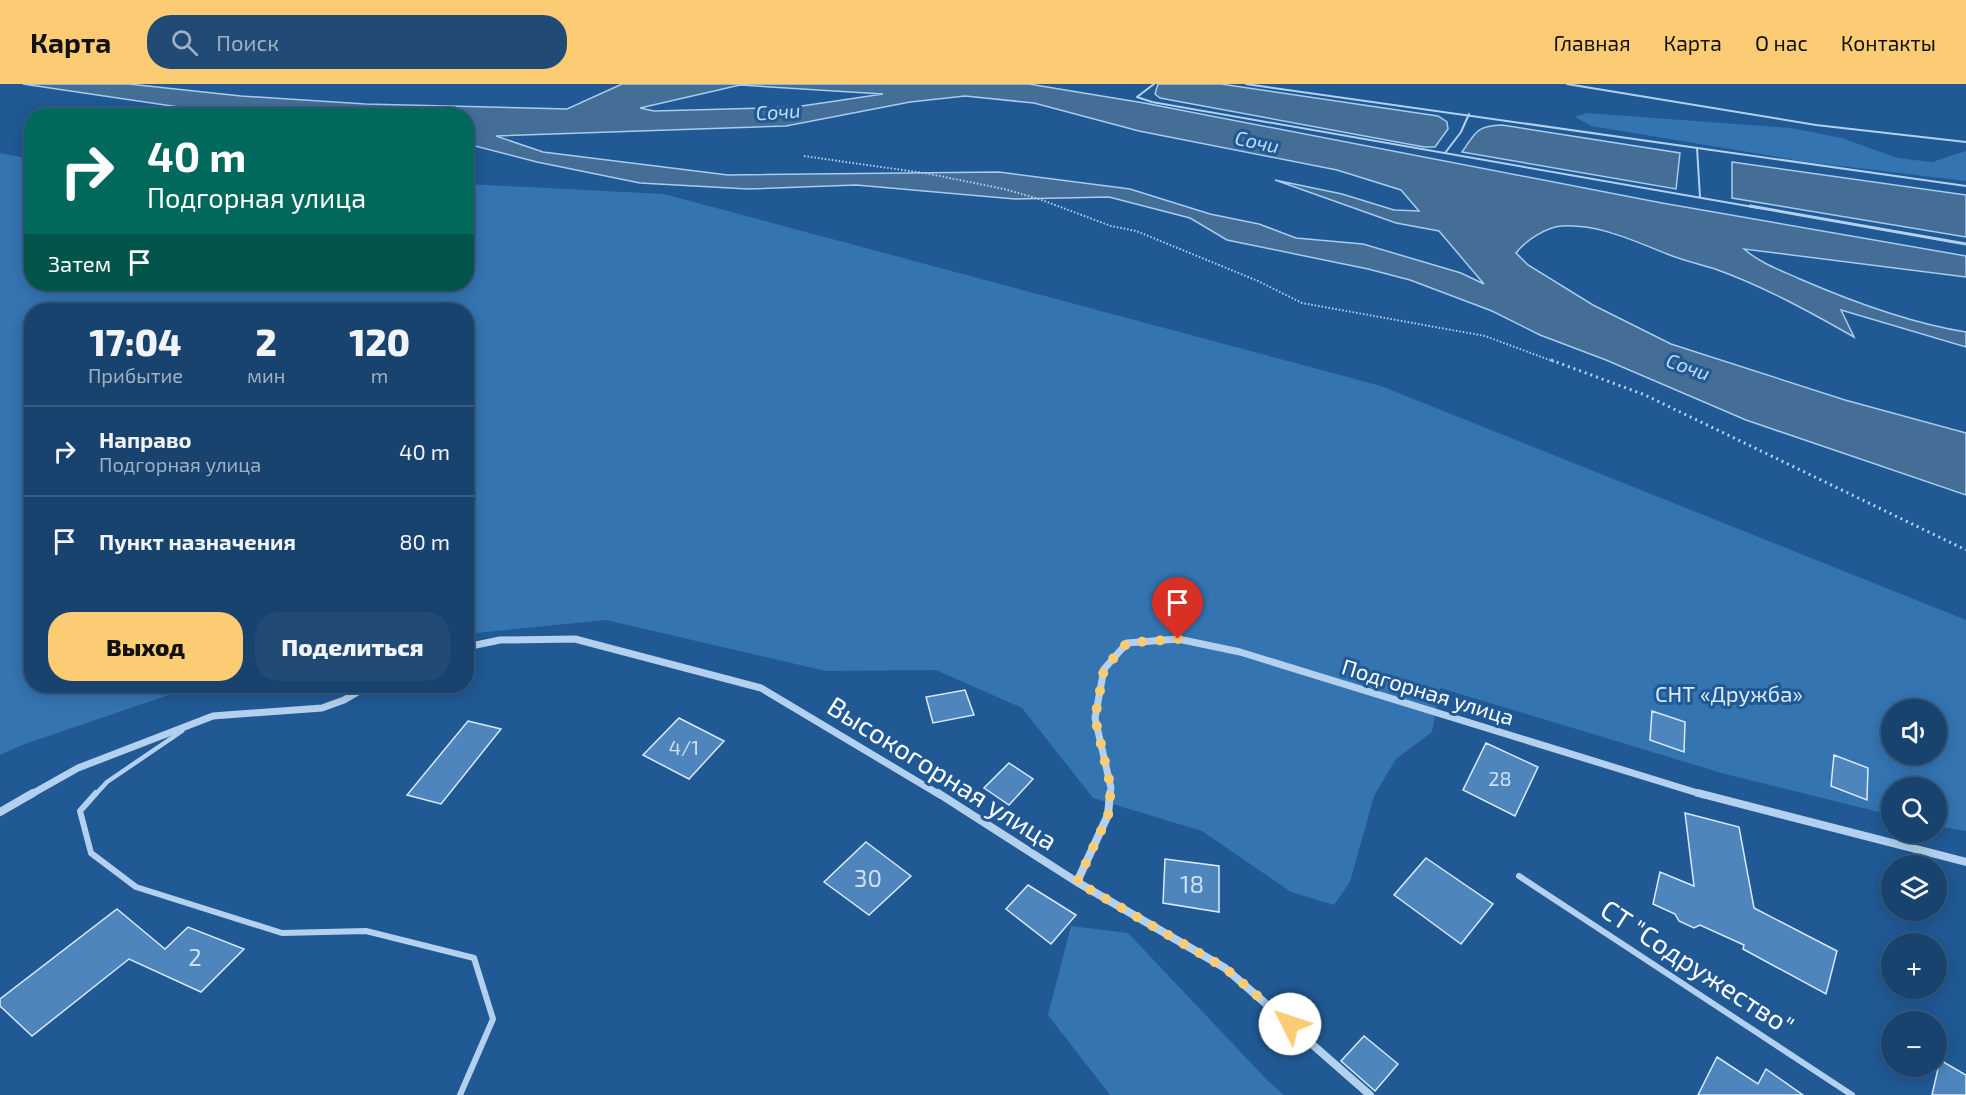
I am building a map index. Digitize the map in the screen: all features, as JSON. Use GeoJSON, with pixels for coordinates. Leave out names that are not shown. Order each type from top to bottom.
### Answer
{"type":"FeatureCollection","features":[{"type":"Feature","properties":{"kind":"street","name":"Высокогорная улица"},"geometry":{"type":"LineString","coordinates":[[474,645],[500,640],[575,639],[761,688],[923,784],[1077,882],[1225,968],[1370,1095]]}},
{"type":"Feature","properties":{"kind":"street","name":"Подгорная улица"},"geometry":{"type":"LineString","coordinates":[[1077,882],[1108,816],[1111,788],[1095,718],[1104,669],[1127,643],[1178,639],[1240,652],[1674,787],[1930,854],[1966,861]]}},
{"type":"Feature","properties":{"kind":"street"},"geometry":{"type":"LineString","coordinates":[[0,812],[78,768],[213,716],[322,708],[356,693]]}},
{"type":"Feature","properties":{"kind":"lane"},"geometry":{"type":"LineString","coordinates":[[1154,84],[1137,97],[1966,244]]}},
{"type":"Feature","properties":{"kind":"lane"},"geometry":{"type":"LineString","coordinates":[[1246,84],[1966,186]]}},
{"type":"Feature","properties":{"kind":"lane"},"geometry":{"type":"LineString","coordinates":[[1567,84],[1899,137],[1966,142]]}},
{"type":"Feature","properties":{"kind":"lane"},"geometry":{"type":"LineString","coordinates":[[1445,153],[1461,132],[1468,114]]}},
{"type":"Feature","properties":{"kind":"lane"},"geometry":{"type":"LineString","coordinates":[[1697,148],[1700,197]]}},
{"type":"Feature","properties":{"kind":"lane"},"geometry":{"type":"LineString","coordinates":[[192,724],[108,782],[80,811],[91,853],[136,887],[282,933],[366,931],[474,958],[494,1019],[460,1095]]}},
{"type":"Feature","properties":{"kind":"lane","name":"СТ \"Содружество\""},"geometry":{"type":"LineString","coordinates":[[1519,876],[1852,1095]]}},
{"type":"Feature","properties":{"kind":"path"},"geometry":{"type":"LineString","coordinates":[[804,156],[930,174],[1004,189],[1039,199],[1111,226],[1136,231],[1258,281],[1302,303],[1449,332],[1485,336],[1646,395],[1966,550]]}},
{"type":"Feature","properties":{"kind":"green space"},"geometry":{"type":"Polygon","coordinates":[[[1587,113],[1791,128],[1842,138],[1897,158],[1932,162],[1966,151],[1966,181],[1808,162],[1591,126],[1575,117],[1587,113]]]}},
{"type":"Feature","properties":{"kind":"green space","name":"СНТ «Дружба»"},"geometry":{"type":"Polygon","coordinates":[[[0,153],[24,158],[24,291],[474,291],[474,184],[664,194],[1381,386],[1966,620],[1966,831],[1947,828],[1947,777],[1881,777],[1881,813],[1725,774],[1440,688],[1432,732],[1396,759],[1374,796],[1350,882],[1334,905],[1291,892],[1202,831],[1093,798],[1022,708],[936,670],[826,671],[606,620],[474,633],[474,303],[24,303],[24,693],[174,693],[22,745],[0,755],[0,153]]]}},
{"type":"Feature","properties":{"kind":"green space"},"geometry":{"type":"Polygon","coordinates":[[[1071,926],[1128,933],[1268,1081],[1284,1095],[1110,1095],[1048,1015],[1071,926]]]}},
{"type":"Feature","properties":{"kind":"water","name":"Сочи"},"geometry":{"type":"Polygon","coordinates":[[[23,84],[129,84],[241,96],[366,104],[567,109],[622,84],[1029,84],[1144,103],[1662,203],[1966,256],[1966,277],[1744,249],[1778,269],[1861,304],[1923,323],[1966,332],[1966,347],[1841,310],[1854,337],[1751,283],[1616,234],[1589,228],[1562,226],[1549,229],[1530,239],[1516,253],[1528,265],[1593,305],[1671,344],[1845,400],[1966,433],[1966,495],[1746,420],[1606,360],[1540,335],[1492,311],[1410,280],[1227,240],[1190,218],[1109,197],[1015,199],[856,185],[748,189],[640,183],[537,162],[474,146],[474,108],[185,108],[23,84]],[[740,85],[640,108],[654,111],[795,107],[883,94],[740,85]],[[965,96],[910,102],[786,126],[496,136],[543,152],[728,175],[999,172],[1130,189],[1210,214],[1259,224],[1296,238],[1363,244],[1461,273],[1484,284],[1439,231],[1396,223],[1275,180],[1342,194],[1394,210],[1419,211],[1401,190],[1337,170],[1139,131],[1034,103],[965,96]]]}},
{"type":"Feature","properties":{"kind":"water"},"geometry":{"type":"Polygon","coordinates":[[[1158,84],[1221,84],[1438,116],[1447,122],[1448,129],[1435,147],[1424,147],[1160,98],[1155,94],[1158,84]]]}},
{"type":"Feature","properties":{"kind":"water"},"geometry":{"type":"Polygon","coordinates":[[[1502,125],[1680,153],[1676,189],[1462,152],[1477,131],[1502,125]]]}},
{"type":"Feature","properties":{"kind":"water"},"geometry":{"type":"Polygon","coordinates":[[[1732,162],[1966,195],[1966,237],[1732,198],[1732,162]]]}},
{"type":"Feature","properties":{"kind":"building"},"geometry":{"type":"Polygon","coordinates":[[[965,690],[974,715],[933,723],[926,697],[965,690]]]}},
{"type":"Feature","properties":{"kind":"building"},"geometry":{"type":"Polygon","coordinates":[[[1652,711],[1685,722],[1684,752],[1650,740],[1652,711]]]}},
{"type":"Feature","properties":{"kind":"building"},"geometry":{"type":"Polygon","coordinates":[[[679,718],[724,741],[689,779],[643,755],[679,718]]]}},
{"type":"Feature","properties":{"kind":"building"},"geometry":{"type":"Polygon","coordinates":[[[468,721],[501,729],[441,804],[407,795],[468,721]]]}},
{"type":"Feature","properties":{"kind":"building"},"geometry":{"type":"Polygon","coordinates":[[[1486,743],[1538,767],[1515,816],[1463,790],[1486,743]]]}},
{"type":"Feature","properties":{"kind":"building"},"geometry":{"type":"Polygon","coordinates":[[[1834,755],[1868,768],[1867,800],[1831,786],[1834,755]]]}},
{"type":"Feature","properties":{"kind":"building"},"geometry":{"type":"Polygon","coordinates":[[[1009,763],[1033,779],[1009,805],[984,788],[1009,763]]]}},
{"type":"Feature","properties":{"kind":"building"},"geometry":{"type":"Polygon","coordinates":[[[1685,813],[1739,827],[1754,908],[1837,951],[1826,994],[1743,949],[1744,945],[1700,925],[1694,928],[1679,921],[1675,914],[1653,904],[1660,872],[1694,886],[1685,813]]]}},
{"type":"Feature","properties":{"kind":"building"},"geometry":{"type":"Polygon","coordinates":[[[866,842],[911,876],[869,915],[824,882],[866,842]]]}},
{"type":"Feature","properties":{"kind":"building"},"geometry":{"type":"Polygon","coordinates":[[[1426,858],[1493,904],[1461,944],[1394,895],[1426,858]]]}},
{"type":"Feature","properties":{"kind":"building"},"geometry":{"type":"Polygon","coordinates":[[[1165,859],[1219,866],[1219,912],[1163,903],[1165,859]]]}},
{"type":"Feature","properties":{"kind":"building"},"geometry":{"type":"Polygon","coordinates":[[[1028,885],[1076,915],[1051,944],[1006,909],[1028,885]]]}},
{"type":"Feature","properties":{"kind":"building"},"geometry":{"type":"Polygon","coordinates":[[[117,909],[165,949],[188,927],[244,949],[201,992],[129,959],[32,1036],[0,1006],[0,999],[117,909]]]}},
{"type":"Feature","properties":{"kind":"building"},"geometry":{"type":"Polygon","coordinates":[[[1364,1036],[1398,1064],[1375,1091],[1341,1061],[1364,1036]]]}},
{"type":"Feature","properties":{"kind":"building"},"geometry":{"type":"Polygon","coordinates":[[[1717,1057],[1758,1084],[1766,1069],[1803,1095],[1698,1095],[1717,1057]]]}},
{"type":"Feature","properties":{"kind":"building"},"geometry":{"type":"Polygon","coordinates":[[[1947,1064],[1966,1075],[1966,1095],[1932,1095],[1936,1077],[1947,1077],[1947,1064]]]}},
{"type":"Feature","properties":{"kind":"route"},"geometry":{"type":"LineString","coordinates":[[1178,639],[1127,643],[1112,657],[1104,669],[1095,718],[1111,788],[1108,816],[1077,882],[1225,968],[1290,1024]]}}]}
